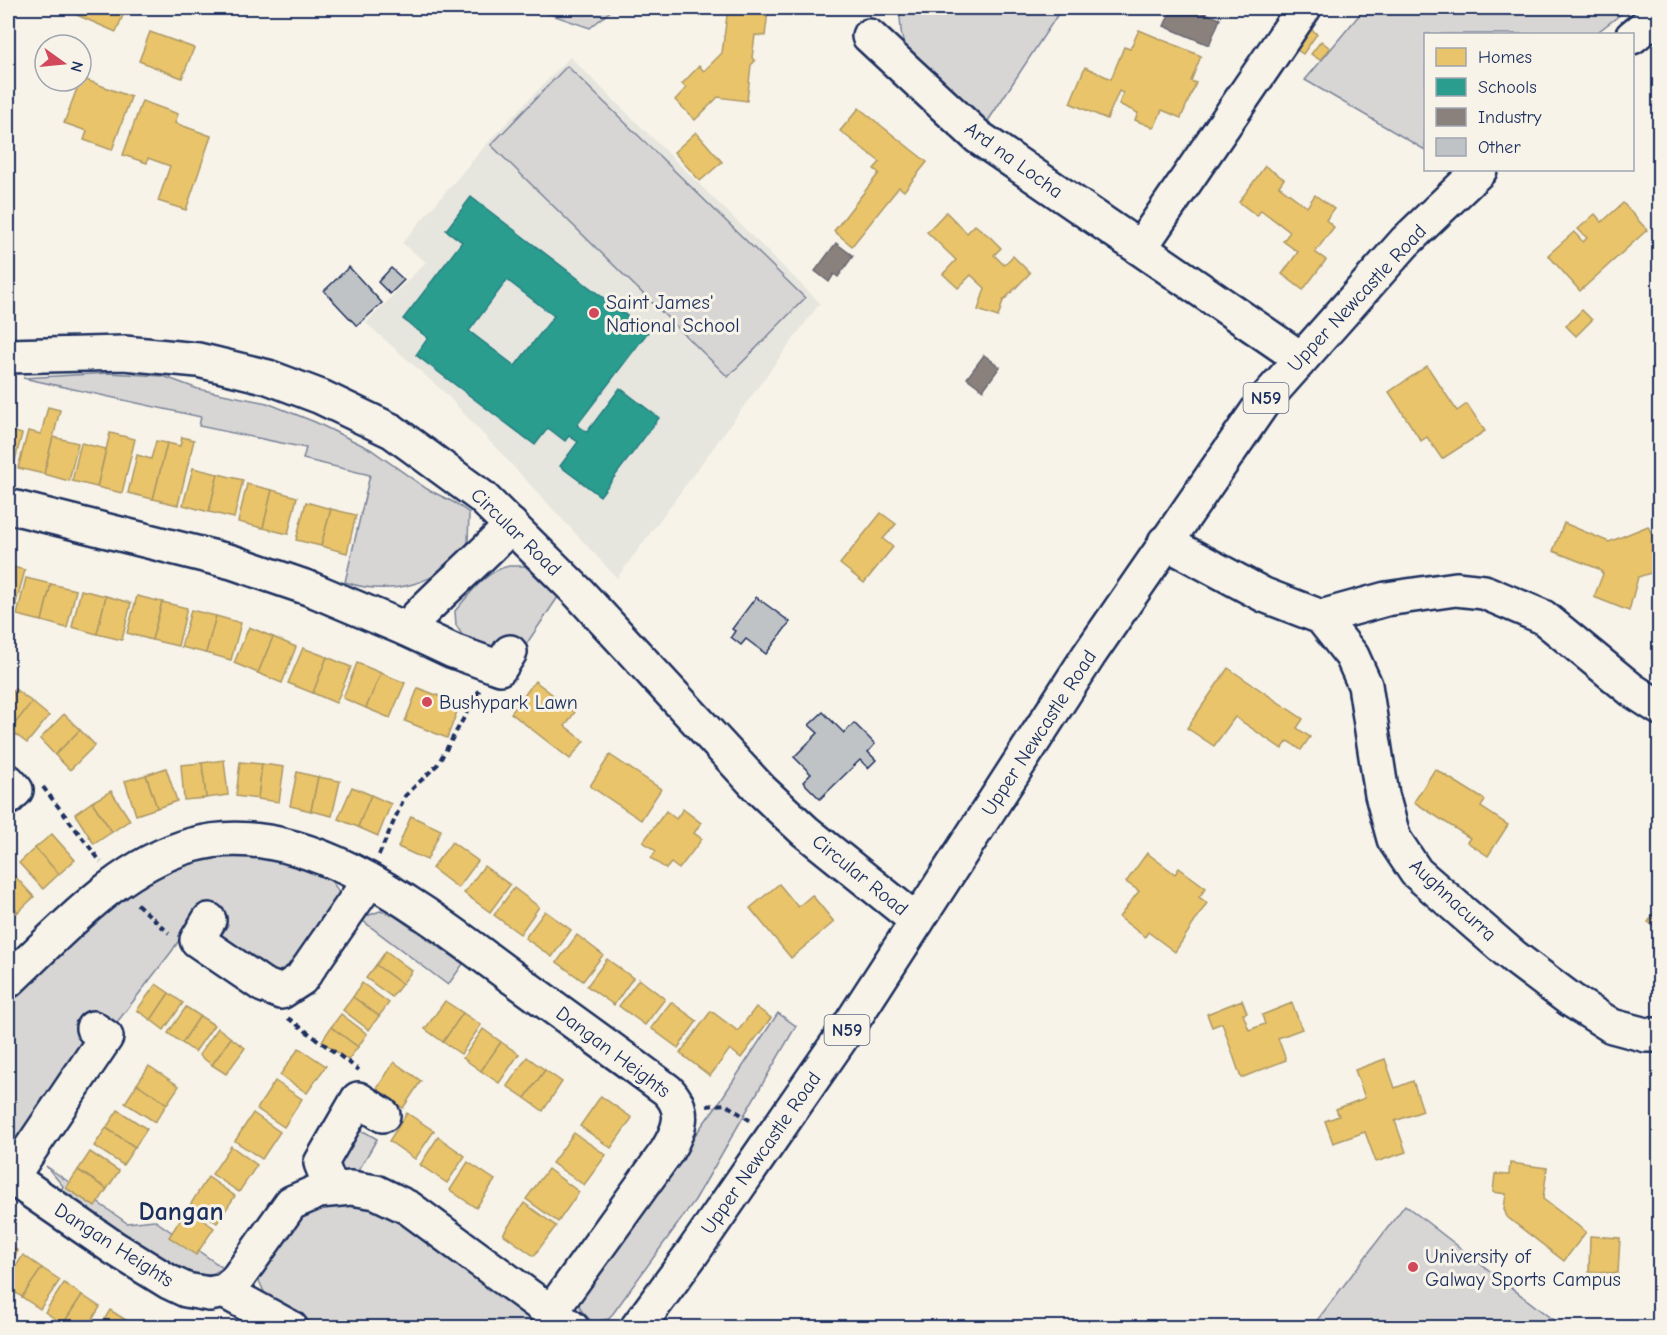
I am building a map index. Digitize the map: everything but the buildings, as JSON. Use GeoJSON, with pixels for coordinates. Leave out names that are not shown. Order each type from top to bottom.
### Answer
{"type":"FeatureCollection","features":[{"type":"Feature","properties":{"kind":"street"},"geometry":{"type":"LineString","coordinates":[[1140,249],[1304,8]]}},
{"type":"Feature","properties":{"kind":"street"},"geometry":{"type":"LineString","coordinates":[[1634,35],[1659,14]]}},
{"type":"Feature","properties":{"kind":"street","name":"Ard na Locha"},"geometry":{"type":"LineString","coordinates":[[869,36],[978,137],[1300,358]]}},
{"type":"Feature","properties":{"kind":"street","name":"Upper Newcastle Road"},"geometry":{"type":"LineString","coordinates":[[637,1328],[693,1252],[850,1025],[1089,655],[1264,401],[1405,242],[1479,171]]}},
{"type":"Feature","properties":{"kind":"street","name":"Circular Road"},"geometry":{"type":"LineString","coordinates":[[8,356],[154,354],[219,364],[268,377],[321,397],[392,431],[457,476],[511,525],[579,593],[761,790],[805,831],[917,921]]}},
{"type":"Feature","properties":{"kind":"street"},"geometry":{"type":"LineString","coordinates":[[8,506],[232,561],[311,589],[463,656],[500,662]]}},
{"type":"Feature","properties":{"kind":"street"},"geometry":{"type":"LineString","coordinates":[[406,629],[434,600],[465,574],[511,525]]}},
{"type":"Feature","properties":{"kind":"street"},"geometry":{"type":"LineString","coordinates":[[1166,542],[1264,595],[1321,617],[1386,598],[1456,589],[1484,592],[1543,617],[1632,690],[1659,708]]}},
{"type":"Feature","properties":{"kind":"street","name":"Aughnacurra"},"geometry":{"type":"LineString","coordinates":[[1321,617],[1352,656],[1365,685],[1380,788],[1394,839],[1416,872],[1514,957],[1571,1000],[1612,1026],[1646,1035],[1659,1035]]}},
{"type":"Feature","properties":{"kind":"street","name":"Dangan Heights"},"geometry":{"type":"LineString","coordinates":[[8,981],[116,882],[176,850],[207,841],[235,839],[300,850],[369,881],[476,951],[667,1090],[675,1098],[679,1109],[679,1128],[667,1151],[561,1320],[457,1242],[391,1197],[363,1189],[331,1188],[291,1203],[235,1282],[224,1291],[209,1294],[194,1292],[169,1282],[114,1248],[9,1176],[100,1032]]}},
{"type":"Feature","properties":{"kind":"street"},"geometry":{"type":"LineString","coordinates":[[203,930],[270,990],[281,992],[301,979],[369,881]]}},
{"type":"Feature","properties":{"kind":"street"},"geometry":{"type":"LineString","coordinates":[[331,1188],[321,1163],[370,1107]]}},
{"type":"Feature","properties":{"kind":"street"},"geometry":{"type":"LineString","coordinates":[[224,1291],[291,1328]]}},
{"type":"Feature","properties":{"kind":"path"},"geometry":{"type":"LineString","coordinates":[[369,881],[405,796],[438,764],[479,692],[500,662]]}},
{"type":"Feature","properties":{"kind":"path"},"geometry":{"type":"LineString","coordinates":[[10,788],[27,780],[44,788],[116,882],[180,943],[203,930]]}},
{"type":"Feature","properties":{"kind":"path"},"geometry":{"type":"LineString","coordinates":[[281,992],[290,1022],[362,1072],[370,1107]]}},
{"type":"Feature","properties":{"kind":"path"},"geometry":{"type":"LineString","coordinates":[[679,1109],[725,1104],[772,1136]]}},
{"type":"Feature","properties":{"kind":"shaded area"},"geometry":{"type":"Polygon","coordinates":[[[532,8],[614,8],[590,28],[532,8]]]}},
{"type":"Feature","properties":{"kind":"shaded area"},"geometry":{"type":"Polygon","coordinates":[[[897,8],[1062,8],[986,124],[906,48],[897,8]]]}},
{"type":"Feature","properties":{"kind":"shaded area"},"geometry":{"type":"Polygon","coordinates":[[[1365,8],[1629,8],[1596,33],[1424,33],[1424,149],[1305,80],[1365,8]]]}},
{"type":"Feature","properties":{"kind":"shaded area","name":"Saint James' National School"},"geometry":{"type":"Polygon","coordinates":[[[570,57],[820,303],[617,578],[444,392],[366,323],[426,262],[402,243],[492,138],[570,57]]]}},
{"type":"Feature","properties":{"kind":"shaded area"},"geometry":{"type":"Polygon","coordinates":[[[567,66],[805,298],[728,377],[491,145],[567,66]]]}},
{"type":"Feature","properties":{"kind":"shaded area"},"geometry":{"type":"Polygon","coordinates":[[[108,373],[163,376],[198,389],[267,403],[315,422],[370,449],[427,489],[469,513],[468,542],[458,557],[445,568],[430,578],[414,584],[379,588],[345,582],[370,475],[303,459],[306,448],[199,426],[201,417],[23,378],[108,373]]]}},
{"type":"Feature","properties":{"kind":"shaded area"},"geometry":{"type":"Polygon","coordinates":[[[509,566],[525,566],[558,597],[521,652],[494,651],[459,641],[462,635],[456,625],[455,611],[485,578],[509,566]]]}},
{"type":"Feature","properties":{"kind":"shaded area"},"geometry":{"type":"Polygon","coordinates":[[[267,851],[322,874],[337,889],[340,899],[292,967],[272,973],[218,940],[228,925],[200,908],[172,951],[111,1030],[88,1038],[19,1137],[8,1145],[8,996],[115,900],[171,863],[267,851]]]}},
{"type":"Feature","properties":{"kind":"shaded area"},"geometry":{"type":"Polygon","coordinates":[[[380,911],[393,915],[463,964],[448,985],[363,921],[367,916],[380,911]]]}},
{"type":"Feature","properties":{"kind":"shaded area"},"geometry":{"type":"Polygon","coordinates":[[[778,1013],[796,1026],[695,1200],[609,1319],[592,1322],[581,1310],[577,1299],[581,1290],[720,1101],[778,1013]]]}},
{"type":"Feature","properties":{"kind":"shaded area"},"geometry":{"type":"Polygon","coordinates":[[[355,1131],[365,1132],[377,1139],[356,1175],[339,1172],[336,1149],[355,1131]]]}},
{"type":"Feature","properties":{"kind":"shaded area"},"geometry":{"type":"Polygon","coordinates":[[[46,1166],[127,1223],[154,1220],[223,1268],[208,1275],[192,1273],[154,1254],[60,1192],[63,1186],[46,1166]]]}},
{"type":"Feature","properties":{"kind":"shaded area"},"geometry":{"type":"Polygon","coordinates":[[[378,1203],[542,1327],[319,1327],[278,1306],[265,1294],[259,1281],[260,1272],[289,1225],[320,1204],[378,1203]]]}},
{"type":"Feature","properties":{"kind":"shaded area","name":"University of Galway Sports Campus"},"geometry":{"type":"Polygon","coordinates":[[[1405,1205],[1562,1327],[1312,1327],[1405,1205]]]}},
{"type":"Feature","properties":{"kind":"place","name":"Saint James' National School"},"geometry":{"type":"Point","coordinates":[594,313]}},
{"type":"Feature","properties":{"kind":"place","name":"Bushypark Lawn"},"geometry":{"type":"Point","coordinates":[427,702]}},
{"type":"Feature","properties":{"kind":"place","name":"University of Galway Sports Campus"},"geometry":{"type":"Point","coordinates":[1413,1267]}},
{"type":"Feature","properties":{"kind":"district","name":"Dangan"},"geometry":{"type":"Point","coordinates":[181,1212]}}]}
